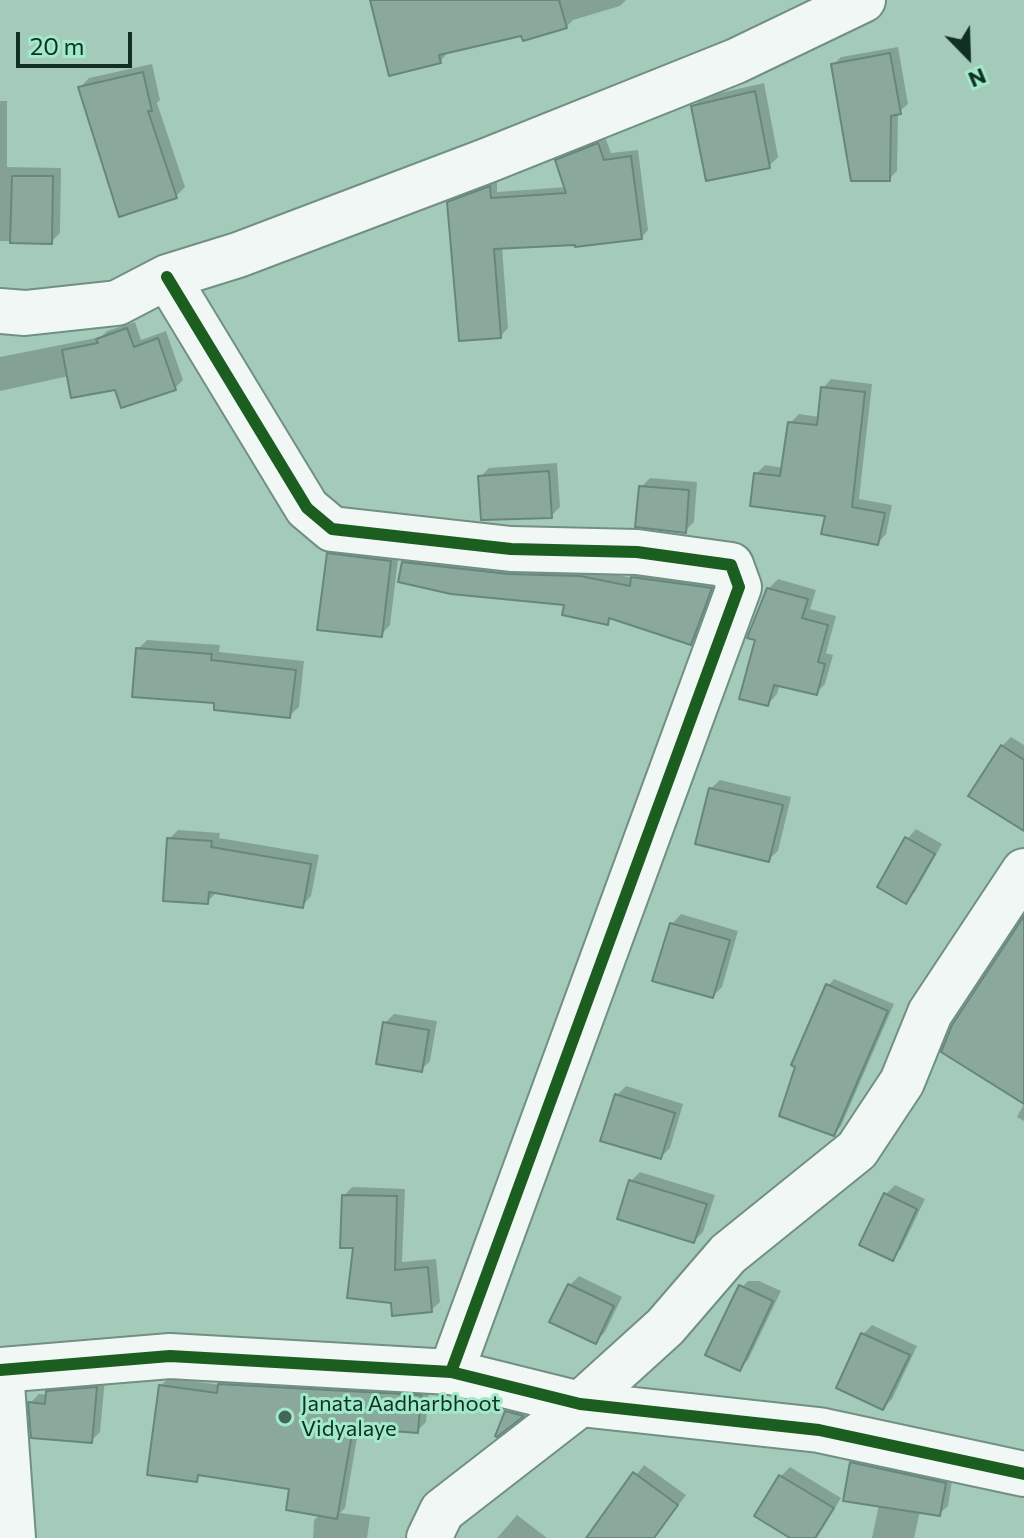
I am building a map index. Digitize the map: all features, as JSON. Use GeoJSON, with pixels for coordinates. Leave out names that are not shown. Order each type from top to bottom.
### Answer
{"type":"FeatureCollection","features":[{"type":"Feature","properties":{"kind":"street"},"geometry":{"type":"LineString","coordinates":[[0,311],[25,313],[117,303],[167,277],[238,255],[736,61],[863,0]]}},
{"type":"Feature","properties":{"kind":"street"},"geometry":{"type":"LineString","coordinates":[[167,277],[307,508],[332,529],[511,549],[637,552],[731,565],[739,587],[451,1372]]}},
{"type":"Feature","properties":{"kind":"street"},"geometry":{"type":"LineString","coordinates":[[429,1538],[442,1511],[580,1404],[665,1327],[728,1254],[857,1150],[902,1082],[930,1013],[1024,871]]}},
{"type":"Feature","properties":{"kind":"street"},"geometry":{"type":"LineString","coordinates":[[13,1538],[0,1370],[170,1356],[451,1372],[580,1404],[819,1430],[1024,1474]]}},
{"type":"Feature","properties":{"kind":"building"},"geometry":{"type":"Polygon","coordinates":[[[370,0],[559,0],[567,28],[523,41],[521,36],[439,55],[441,63],[389,76],[370,0]]]}},
{"type":"Feature","properties":{"kind":"building"},"geometry":{"type":"Polygon","coordinates":[[[890,53],[901,114],[891,116],[890,181],[851,181],[831,64],[890,53]]]}},
{"type":"Feature","properties":{"kind":"building"},"geometry":{"type":"Polygon","coordinates":[[[143,72],[152,111],[148,111],[177,198],[119,217],[78,87],[143,72]]]}},
{"type":"Feature","properties":{"kind":"building"},"geometry":{"type":"Polygon","coordinates":[[[755,91],[770,168],[706,181],[691,106],[755,91]]]}},
{"type":"Feature","properties":{"kind":"building"},"geometry":{"type":"Polygon","coordinates":[[[598,143],[604,160],[631,156],[642,239],[575,247],[494,249],[501,338],[459,341],[447,202],[490,186],[491,198],[566,193],[555,160],[598,143]]]}},
{"type":"Feature","properties":{"kind":"building"},"geometry":{"type":"Polygon","coordinates":[[[12,176],[53,176],[52,244],[10,243],[12,176]]]}},
{"type":"Feature","properties":{"kind":"building"},"geometry":{"type":"Polygon","coordinates":[[[127,328],[134,347],[158,338],[176,390],[121,408],[115,390],[71,398],[62,350],[98,343],[96,339],[127,328]]]}},
{"type":"Feature","properties":{"kind":"building"},"geometry":{"type":"Polygon","coordinates":[[[821,387],[865,392],[852,507],[885,513],[878,545],[821,534],[825,516],[750,506],[754,473],[780,476],[788,422],[817,425],[821,387]]]}},
{"type":"Feature","properties":{"kind":"building"},"geometry":{"type":"Polygon","coordinates":[[[549,471],[552,518],[481,520],[478,476],[549,471]]]}},
{"type":"Feature","properties":{"kind":"building"},"geometry":{"type":"Polygon","coordinates":[[[639,486],[689,490],[686,533],[635,527],[639,486]]]}},
{"type":"Feature","properties":{"kind":"building"},"geometry":{"type":"Polygon","coordinates":[[[327,553],[391,561],[382,637],[317,630],[327,553]]]}},
{"type":"Feature","properties":{"kind":"building"},"geometry":{"type":"Polygon","coordinates":[[[402,562],[508,574],[580,576],[630,586],[631,577],[712,588],[691,645],[609,618],[608,625],[562,615],[564,605],[451,594],[398,582],[402,562]]]}},
{"type":"Feature","properties":{"kind":"building"},"geometry":{"type":"Polygon","coordinates":[[[767,588],[808,599],[802,618],[828,625],[818,662],[825,664],[817,695],[774,685],[768,706],[739,699],[755,640],[747,638],[767,588]]]}},
{"type":"Feature","properties":{"kind":"building"},"geometry":{"type":"Polygon","coordinates":[[[136,648],[212,654],[211,660],[296,670],[290,718],[214,710],[214,703],[132,697],[136,648]]]}},
{"type":"Feature","properties":{"kind":"building"},"geometry":{"type":"Polygon","coordinates":[[[1001,745],[1024,760],[1024,831],[968,796],[1001,745]]]}},
{"type":"Feature","properties":{"kind":"building"},"geometry":{"type":"Polygon","coordinates":[[[709,788],[783,805],[769,862],[695,844],[709,788]]]}},
{"type":"Feature","properties":{"kind":"building"},"geometry":{"type":"Polygon","coordinates":[[[905,837],[935,854],[906,904],[877,887],[905,837]]]}},
{"type":"Feature","properties":{"kind":"building"},"geometry":{"type":"Polygon","coordinates":[[[167,838],[212,841],[211,847],[311,864],[303,908],[209,892],[208,904],[163,901],[167,838]]]}},
{"type":"Feature","properties":{"kind":"building"},"geometry":{"type":"Polygon","coordinates":[[[1024,916],[1024,1104],[941,1052],[952,1025],[1024,916]]]}},
{"type":"Feature","properties":{"kind":"building"},"geometry":{"type":"Polygon","coordinates":[[[670,923],[730,940],[713,998],[652,981],[670,923]]]}},
{"type":"Feature","properties":{"kind":"building"},"geometry":{"type":"Polygon","coordinates":[[[826,984],[888,1011],[834,1136],[779,1116],[795,1067],[791,1065],[826,984]]]}},
{"type":"Feature","properties":{"kind":"building"},"geometry":{"type":"Polygon","coordinates":[[[383,1022],[429,1030],[422,1072],[376,1064],[383,1022]]]}},
{"type":"Feature","properties":{"kind":"building"},"geometry":{"type":"Polygon","coordinates":[[[615,1094],[675,1113],[661,1159],[600,1141],[615,1094]]]}},
{"type":"Feature","properties":{"kind":"building"},"geometry":{"type":"Polygon","coordinates":[[[629,1180],[707,1204],[694,1243],[617,1219],[629,1180]]]}},
{"type":"Feature","properties":{"kind":"building"},"geometry":{"type":"Polygon","coordinates":[[[884,1193],[917,1209],[893,1261],[859,1245],[884,1193]]]}},
{"type":"Feature","properties":{"kind":"building"},"geometry":{"type":"Polygon","coordinates":[[[342,1195],[397,1196],[395,1270],[428,1267],[432,1312],[392,1316],[391,1303],[347,1298],[353,1248],[340,1248],[342,1195]]]}},
{"type":"Feature","properties":{"kind":"building"},"geometry":{"type":"Polygon","coordinates":[[[568,1284],[614,1306],[596,1344],[549,1322],[568,1284]]]}},
{"type":"Feature","properties":{"kind":"building"},"geometry":{"type":"Polygon","coordinates":[[[739,1285],[773,1301],[740,1371],[705,1355],[739,1285]]]}},
{"type":"Feature","properties":{"kind":"building"},"geometry":{"type":"Polygon","coordinates":[[[861,1333],[910,1355],[883,1410],[836,1388],[861,1333]]]}},
{"type":"Feature","properties":{"kind":"building"},"geometry":{"type":"Polygon","coordinates":[[[218,1384],[421,1395],[418,1433],[353,1428],[337,1519],[286,1510],[289,1489],[198,1475],[197,1482],[147,1475],[159,1385],[217,1393],[218,1384]]]}},
{"type":"Feature","properties":{"kind":"building"},"geometry":{"type":"Polygon","coordinates":[[[97,1387],[92,1443],[31,1438],[28,1402],[45,1404],[46,1391],[97,1387]]]}},
{"type":"Feature","properties":{"kind":"building"},"geometry":{"type":"Polygon","coordinates":[[[505,1411],[524,1416],[497,1437],[495,1436],[505,1411]]]}},
{"type":"Feature","properties":{"kind":"building"},"geometry":{"type":"Polygon","coordinates":[[[850,1462],[946,1483],[940,1516],[843,1501],[850,1462]]]}},
{"type":"Feature","properties":{"kind":"building"},"geometry":{"type":"Polygon","coordinates":[[[633,1472],[678,1505],[654,1538],[586,1538],[633,1472]]]}},
{"type":"Feature","properties":{"kind":"building"},"geometry":{"type":"Polygon","coordinates":[[[779,1475],[834,1508],[815,1538],[790,1538],[754,1516],[779,1475]]]}},
{"type":"Feature","properties":{"kind":"cycle path"},"geometry":{"type":"LineString","coordinates":[[167,277],[307,508],[332,529],[511,549],[637,552],[731,565],[739,587],[451,1372]]}},
{"type":"Feature","properties":{"kind":"cycle path"},"geometry":{"type":"LineString","coordinates":[[0,1370],[170,1356],[451,1372],[580,1404],[819,1430],[1024,1474]]}},
{"type":"Feature","properties":{"kind":"place","name":"Janata Aadharbhoot Vidyalaye"},"geometry":{"type":"Point","coordinates":[285,1417]}}]}
